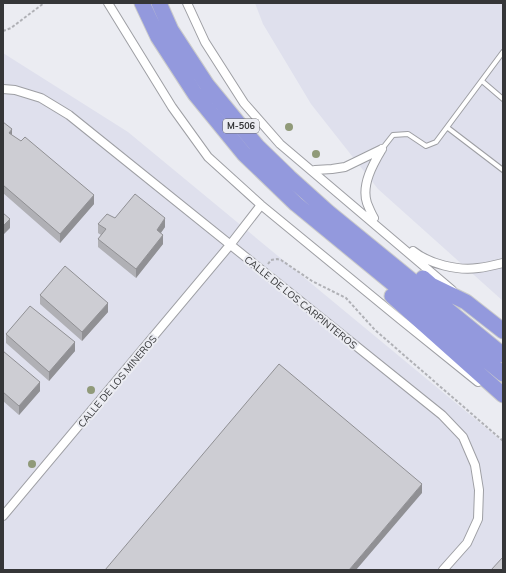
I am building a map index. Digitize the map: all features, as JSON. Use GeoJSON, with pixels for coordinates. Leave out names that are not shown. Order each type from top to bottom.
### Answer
{"type":"FeatureCollection","features":[{"type":"Feature","properties":{"kind":"highway","name":"M-506"},"geometry":{"type":"LineString","coordinates":[[142,3],[158,37],[196,94],[244,154],[296,204],[503,374]]}},
{"type":"Feature","properties":{"kind":"highway","name":"M-506"},"geometry":{"type":"LineString","coordinates":[[158,3],[171,30],[207,85],[258,146],[294,182],[328,212],[503,355]]}},
{"type":"Feature","properties":{"kind":"highway"},"geometry":{"type":"LineString","coordinates":[[296,204],[316,231],[503,395]]}},
{"type":"Feature","properties":{"kind":"highway"},"geometry":{"type":"LineString","coordinates":[[349,229],[405,264],[432,285],[466,302],[503,331]]}},
{"type":"Feature","properties":{"kind":"street"},"geometry":{"type":"LineString","coordinates":[[108,3],[172,107],[208,157],[261,205],[503,402]]}},
{"type":"Feature","properties":{"kind":"street"},"geometry":{"type":"LineString","coordinates":[[187,3],[205,42],[244,104],[280,144],[466,302]]}},
{"type":"Feature","properties":{"kind":"street","name":"CALLE DE LOS CARPINTEROS"},"geometry":{"type":"LineString","coordinates":[[3,90],[16,90],[41,98],[69,115],[442,415],[463,437],[475,465],[479,490],[478,519],[467,543],[443,570]]}},
{"type":"Feature","properties":{"kind":"street"},"geometry":{"type":"LineString","coordinates":[[280,144],[315,170],[416,254],[429,261],[443,266],[462,268],[477,268],[503,264]]}},
{"type":"Feature","properties":{"kind":"street"},"geometry":{"type":"LineString","coordinates":[[315,170],[332,169],[345,166],[382,149]]}},
{"type":"Feature","properties":{"kind":"street"},"geometry":{"type":"LineString","coordinates":[[374,218],[366,202],[366,188],[370,171],[382,149]]}},
{"type":"Feature","properties":{"kind":"street","name":"CALLE DE LOS MINEROS"},"geometry":{"type":"LineString","coordinates":[[3,516],[230,245],[261,205]]}},
{"type":"Feature","properties":{"kind":"lane"},"geometry":{"type":"LineString","coordinates":[[382,149],[393,135],[408,134],[426,146],[436,142],[448,128],[503,52]]}},
{"type":"Feature","properties":{"kind":"lane"},"geometry":{"type":"LineString","coordinates":[[482,82],[503,99]]}},
{"type":"Feature","properties":{"kind":"lane"},"geometry":{"type":"LineString","coordinates":[[448,128],[503,170]]}},
{"type":"Feature","properties":{"kind":"path"},"geometry":{"type":"LineString","coordinates":[[3,31],[11,28],[44,3]]}},
{"type":"Feature","properties":{"kind":"path"},"geometry":{"type":"LineString","coordinates":[[262,271],[271,260],[278,259],[312,281],[346,298],[375,330],[503,441]]}},
{"type":"Feature","properties":{"kind":"shaded area"},"geometry":{"type":"Polygon","coordinates":[[[255,3],[503,3],[503,301],[378,189],[311,104],[263,24],[255,3]]]}},
{"type":"Feature","properties":{"kind":"shaded area"},"geometry":{"type":"Polygon","coordinates":[[[3,53],[128,132],[503,442],[503,570],[3,570],[3,53]]]}},
{"type":"Feature","properties":{"kind":"building"},"geometry":{"type":"Polygon","coordinates":[[[3,122],[12,129],[9,133],[21,141],[25,137],[94,195],[60,234],[3,185],[3,122]]]}},
{"type":"Feature","properties":{"kind":"building"},"geometry":{"type":"Polygon","coordinates":[[[135,194],[165,218],[157,230],[163,235],[136,269],[98,239],[106,229],[98,224],[107,214],[115,218],[135,194]]]}},
{"type":"Feature","properties":{"kind":"building"},"geometry":{"type":"Polygon","coordinates":[[[3,213],[10,219],[3,226],[3,213]]]}},
{"type":"Feature","properties":{"kind":"building"},"geometry":{"type":"Polygon","coordinates":[[[65,266],[108,303],[82,332],[40,295],[65,266]]]}},
{"type":"Feature","properties":{"kind":"building"},"geometry":{"type":"Polygon","coordinates":[[[30,306],[75,342],[49,372],[6,334],[30,306]]]}},
{"type":"Feature","properties":{"kind":"building"},"geometry":{"type":"Polygon","coordinates":[[[3,351],[40,382],[19,406],[3,392],[3,351]]]}},
{"type":"Feature","properties":{"kind":"building"},"geometry":{"type":"Polygon","coordinates":[[[279,364],[422,484],[349,570],[105,570],[279,364]]]}},
{"type":"Feature","properties":{"kind":"building"},"geometry":{"type":"Polygon","coordinates":[[[503,557],[503,570],[491,570],[503,557]]]}}]}
